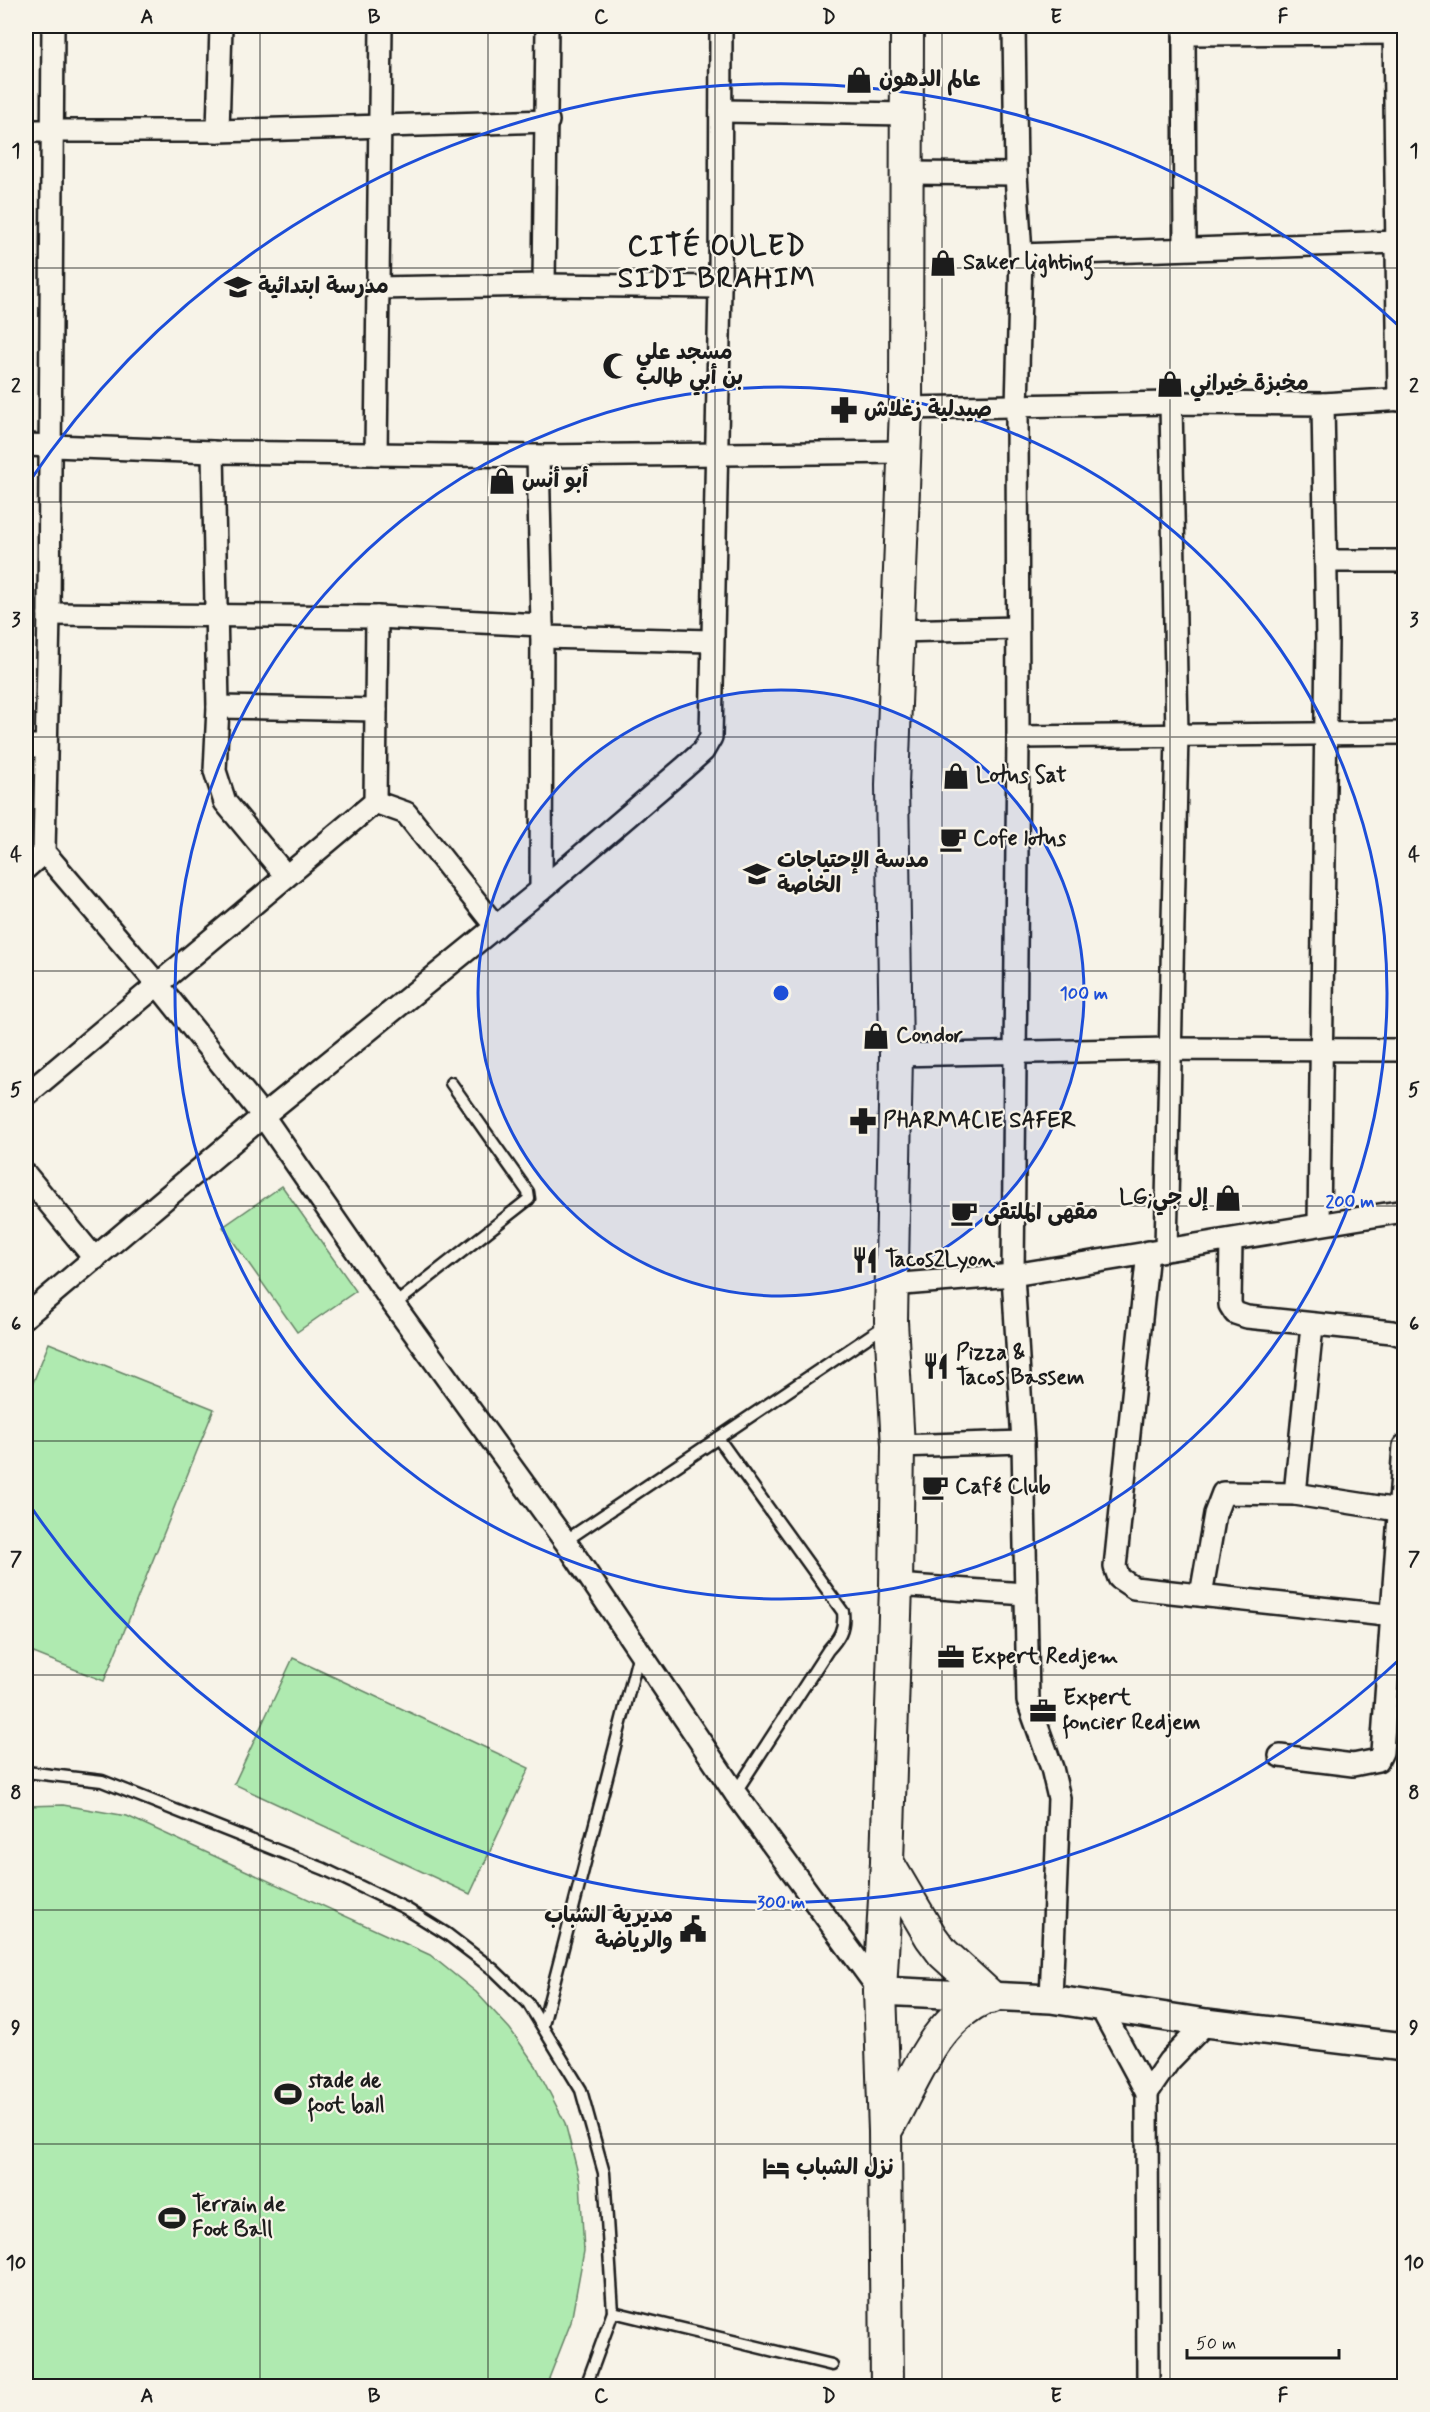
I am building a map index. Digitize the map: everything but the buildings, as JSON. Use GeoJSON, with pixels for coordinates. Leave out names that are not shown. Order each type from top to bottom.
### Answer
{"type":"FeatureCollection","features":[{"type":"Feature","properties":{"kind":"main road"},"geometry":{"type":"LineString","coordinates":[[887,2386],[885,2132],[880,1991],[887,1862],[898,1446],[891,1321],[896,1055],[892,785],[906,408],[909,173],[907,26]]}},
{"type":"Feature","properties":{"kind":"main road"},"geometry":{"type":"LineString","coordinates":[[885,2132],[918,2068],[942,2033],[960,2011],[987,1997],[931,1937],[887,1862]]}},
{"type":"Feature","properties":{"kind":"street"},"geometry":{"type":"LineString","coordinates":[[53,26],[49,614],[35,746],[44,852],[158,985],[263,1116],[394,1305],[565,1541],[735,1793],[880,1991],[1051,1999],[1206,2023],[1404,2047]]}},
{"type":"Feature","properties":{"kind":"street"},"geometry":{"type":"LineString","coordinates":[[218,131],[221,26]]}},
{"type":"Feature","properties":{"kind":"street"},"geometry":{"type":"LineString","coordinates":[[376,454],[376,288],[381,26]]}},
{"type":"Feature","properties":{"kind":"street"},"geometry":{"type":"LineString","coordinates":[[544,285],[548,121],[547,26]]}},
{"type":"Feature","properties":{"kind":"street"},"geometry":{"type":"LineString","coordinates":[[26,1316],[263,1116],[541,890],[703,751],[711,737],[718,456],[721,26]]}},
{"type":"Feature","properties":{"kind":"street"},"geometry":{"type":"LineString","coordinates":[[1014,26],[1016,174],[1021,255],[1017,407],[1018,737],[1013,1275],[1023,1442],[1028,1701],[1052,1768],[1059,1798],[1051,1999]]}},
{"type":"Feature","properties":{"kind":"street"},"geometry":{"type":"LineString","coordinates":[[906,408],[1171,403],[1323,404],[1402,400],[1397,242],[1398,31],[1184,30],[1185,248]]}},
{"type":"Feature","properties":{"kind":"street"},"geometry":{"type":"LineString","coordinates":[[721,111],[908,114]]}},
{"type":"Feature","properties":{"kind":"street"},"geometry":{"type":"LineString","coordinates":[[26,131],[218,131],[548,121]]}},
{"type":"Feature","properties":{"kind":"street"},"geometry":{"type":"LineString","coordinates":[[909,173],[1016,174]]}},
{"type":"Feature","properties":{"kind":"street"},"geometry":{"type":"LineString","coordinates":[[1021,255],[1397,242]]}},
{"type":"Feature","properties":{"kind":"street"},"geometry":{"type":"LineString","coordinates":[[376,288],[544,285],[720,287]]}},
{"type":"Feature","properties":{"kind":"street"},"geometry":{"type":"LineString","coordinates":[[1171,403],[1177,734],[1169,1049],[1157,1251],[1114,1567],[1119,1578],[1134,1588],[1398,1616]]}},
{"type":"Feature","properties":{"kind":"street"},"geometry":{"type":"LineString","coordinates":[[1319,1223],[1323,1050],[1327,561],[1323,404]]}},
{"type":"Feature","properties":{"kind":"street"},"geometry":{"type":"LineString","coordinates":[[26,445],[213,452],[538,456],[718,456],[904,452]]}},
{"type":"Feature","properties":{"kind":"street"},"geometry":{"type":"LineString","coordinates":[[213,452],[218,707],[215,771],[219,786],[236,819],[286,876]]}},
{"type":"Feature","properties":{"kind":"street"},"geometry":{"type":"LineString","coordinates":[[538,456],[542,631],[541,890]]}},
{"type":"Feature","properties":{"kind":"street"},"geometry":{"type":"LineString","coordinates":[[1327,561],[1404,561]]}},
{"type":"Feature","properties":{"kind":"street"},"geometry":{"type":"LineString","coordinates":[[49,614],[376,617],[542,631],[712,641]]}},
{"type":"Feature","properties":{"kind":"street"},"geometry":{"type":"LineString","coordinates":[[26,1095],[375,802],[376,617]]}},
{"type":"Feature","properties":{"kind":"street"},"geometry":{"type":"LineString","coordinates":[[897,631],[1017,628]]}},
{"type":"Feature","properties":{"kind":"street"},"geometry":{"type":"LineString","coordinates":[[218,707],[376,710]]}},
{"type":"Feature","properties":{"kind":"street"},"geometry":{"type":"LineString","coordinates":[[1018,737],[1404,733]]}},
{"type":"Feature","properties":{"kind":"street"},"geometry":{"type":"LineString","coordinates":[[375,802],[406,813],[496,927]]}},
{"type":"Feature","properties":{"kind":"street"},"geometry":{"type":"LineString","coordinates":[[26,868],[44,852]]}},
{"type":"Feature","properties":{"kind":"street"},"geometry":{"type":"LineString","coordinates":[[896,1055],[1169,1049],[1404,1050]]}},
{"type":"Feature","properties":{"kind":"street"},"geometry":{"type":"LineString","coordinates":[[26,1175],[95,1259]]}},
{"type":"Feature","properties":{"kind":"street"},"geometry":{"type":"LineString","coordinates":[[891,1285],[1013,1275],[1231,1240],[1319,1223],[1404,1211]]}},
{"type":"Feature","properties":{"kind":"street"},"geometry":{"type":"LineString","coordinates":[[1231,1240],[1230,1305],[1235,1313],[1246,1317],[1312,1326],[1392,1332],[1404,1336]]}},
{"type":"Feature","properties":{"kind":"street"},"geometry":{"type":"LineString","coordinates":[[1295,1494],[1312,1326]]}},
{"type":"Feature","properties":{"kind":"street"},"geometry":{"type":"LineString","coordinates":[[898,1446],[1023,1442]]}},
{"type":"Feature","properties":{"kind":"street"},"geometry":{"type":"LineString","coordinates":[[1280,1756],[1353,1765],[1378,1760],[1384,1745],[1398,1616],[1398,1510],[1404,1446]]}},
{"type":"Feature","properties":{"kind":"street"},"geometry":{"type":"LineString","coordinates":[[1201,1595],[1215,1514],[1223,1493],[1295,1494],[1398,1510]]}},
{"type":"Feature","properties":{"kind":"street"},"geometry":{"type":"LineString","coordinates":[[896,1585],[1026,1594]]}},
{"type":"Feature","properties":{"kind":"street"},"geometry":{"type":"LineString","coordinates":[[1100,2006],[1147,2093],[1148,2386]]}},
{"type":"Feature","properties":{"kind":"street"},"geometry":{"type":"LineString","coordinates":[[1147,2093],[1169,2061],[1206,2023]]}},
{"type":"Feature","properties":{"kind":"lane"},"geometry":{"type":"LineString","coordinates":[[394,1305],[529,1199],[528,1192],[451,1083]]}},
{"type":"Feature","properties":{"kind":"lane"},"geometry":{"type":"LineString","coordinates":[[565,1541],[891,1321]]}},
{"type":"Feature","properties":{"kind":"lane"},"geometry":{"type":"LineString","coordinates":[[718,1438],[843,1612],[844,1624],[839,1638],[828,1650],[735,1793]]}},
{"type":"Feature","properties":{"kind":"lane"},"geometry":{"type":"LineString","coordinates":[[543,2025],[640,1650]]}},
{"type":"Feature","properties":{"kind":"lane"},"geometry":{"type":"LineString","coordinates":[[26,1772],[102,1781],[324,1869],[405,1908],[447,1934],[494,1970],[528,2003],[580,2090],[604,2173],[613,2312],[586,2386]]}},
{"type":"Feature","properties":{"kind":"lane"},"geometry":{"type":"LineString","coordinates":[[613,2312],[832,2365]]}},
{"type":"Feature","properties":{"kind":"green space"},"geometry":{"type":"Polygon","coordinates":[[[282,1186],[356,1291],[297,1332],[223,1227],[282,1186]]]}},
{"type":"Feature","properties":{"kind":"green space"},"geometry":{"type":"Polygon","coordinates":[[[49,1343],[214,1409],[104,1681],[26,1650],[26,1400],[49,1343]]]}},
{"type":"Feature","properties":{"kind":"green space"},"geometry":{"type":"Polygon","coordinates":[[[293,1658],[529,1768],[470,1894],[234,1784],[293,1658]]]}},
{"type":"Feature","properties":{"kind":"green space","name":"stade de foot ball"},"geometry":{"type":"Polygon","coordinates":[[[63,1805],[127,1816],[430,1955],[476,1992],[510,2029],[536,2066],[565,2123],[580,2181],[584,2251],[571,2322],[546,2386],[26,2386],[26,1806],[63,1805]]]}},
{"type":"Feature","properties":{"kind":"place","name":"عالم الدهون"},"geometry":{"type":"Point","coordinates":[859,80]}},
{"type":"Feature","properties":{"kind":"place","name":"Saker lighting"},"geometry":{"type":"Point","coordinates":[943,263]}},
{"type":"Feature","properties":{"kind":"place","name":"مدرسة ابتدائية"},"geometry":{"type":"Point","coordinates":[238,287]}},
{"type":"Feature","properties":{"kind":"place","name":"مسجد علي بن أبي طالب"},"geometry":{"type":"Point","coordinates":[616,366]}},
{"type":"Feature","properties":{"kind":"place","name":"مخبزة خيراني"},"geometry":{"type":"Point","coordinates":[1170,384]}},
{"type":"Feature","properties":{"kind":"place","name":"صيدلية زغلاش"},"geometry":{"type":"Point","coordinates":[844,410]}},
{"type":"Feature","properties":{"kind":"place","name":"أبو أنس"},"geometry":{"type":"Point","coordinates":[502,481]}},
{"type":"Feature","properties":{"kind":"place","name":"Lotus Sat"},"geometry":{"type":"Point","coordinates":[956,776]}},
{"type":"Feature","properties":{"kind":"place","name":"Cofe lotus"},"geometry":{"type":"Point","coordinates":[953,839]}},
{"type":"Feature","properties":{"kind":"place","name":"مدسة الإحتياجات الخاصة"},"geometry":{"type":"Point","coordinates":[757,874]}},
{"type":"Feature","properties":{"kind":"place","name":"Condor"},"geometry":{"type":"Point","coordinates":[876,1036]}},
{"type":"Feature","properties":{"kind":"place","name":"PHARMACIE SAFER"},"geometry":{"type":"Point","coordinates":[863,1121]}},
{"type":"Feature","properties":{"kind":"place","name":"LG;إل جي"},"geometry":{"type":"Point","coordinates":[1228,1198]}},
{"type":"Feature","properties":{"kind":"place","name":"مقهى الملتقى"},"geometry":{"type":"Point","coordinates":[964,1213]}},
{"type":"Feature","properties":{"kind":"place","name":"Tacos2Lyon"},"geometry":{"type":"Point","coordinates":[865,1260]}},
{"type":"Feature","properties":{"kind":"place","name":"Pizza & Tacos Bassem"},"geometry":{"type":"Point","coordinates":[936,1366]}},
{"type":"Feature","properties":{"kind":"place","name":"Café Club"},"geometry":{"type":"Point","coordinates":[935,1487]}},
{"type":"Feature","properties":{"kind":"place","name":"Expert Redjem"},"geometry":{"type":"Point","coordinates":[951,1657]}},
{"type":"Feature","properties":{"kind":"place","name":"Expert foncier Redjem"},"geometry":{"type":"Point","coordinates":[1043,1711]}},
{"type":"Feature","properties":{"kind":"place","name":"مديرية الشباب والرياضة"},"geometry":{"type":"Point","coordinates":[693,1929]}},
{"type":"Feature","properties":{"kind":"place","name":"stade de foot ball"},"geometry":{"type":"Point","coordinates":[288,2094]}},
{"type":"Feature","properties":{"kind":"place","name":"نزل الشباب"},"geometry":{"type":"Point","coordinates":[776,2168]}},
{"type":"Feature","properties":{"kind":"place","name":"Terrain de Foot Ball"},"geometry":{"type":"Point","coordinates":[172,2218]}},
{"type":"Feature","properties":{"kind":"district","name":"CITÉ OULED SIDI BRAHIM"},"geometry":{"type":"Point","coordinates":[717,263]}}]}
